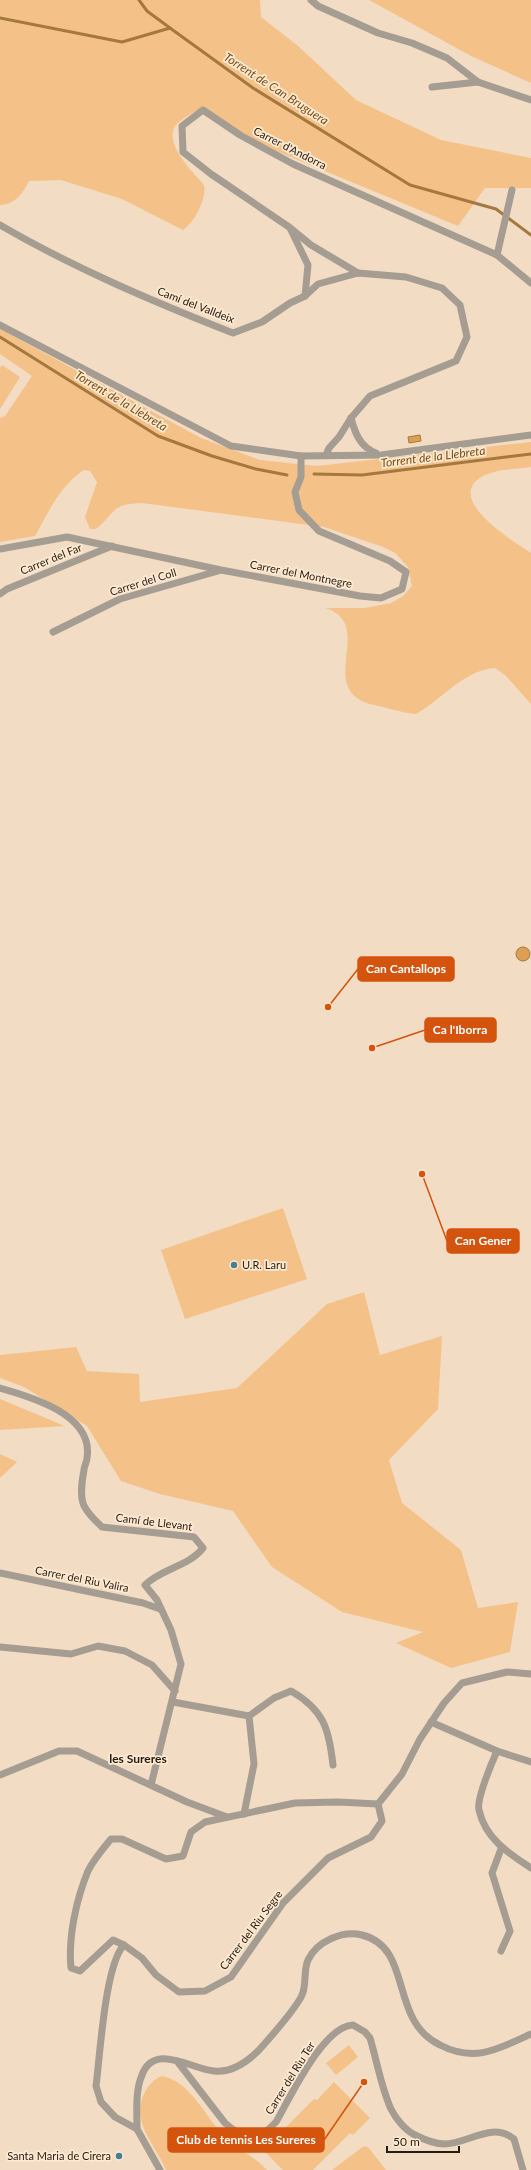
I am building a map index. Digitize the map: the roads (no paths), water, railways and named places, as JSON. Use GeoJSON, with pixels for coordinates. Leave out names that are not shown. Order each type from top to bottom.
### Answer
{"type":"FeatureCollection","features":[{"type":"Feature","properties":{"kind":"street"},"geometry":{"type":"LineString","coordinates":[[311,0],[318,6],[378,33],[412,43],[447,58],[478,82],[531,100]]}},
{"type":"Feature","properties":{"kind":"street"},"geometry":{"type":"LineString","coordinates":[[432,87],[478,82]]}},
{"type":"Feature","properties":{"kind":"street","name":"Carrer d'Andorra"},"geometry":{"type":"LineString","coordinates":[[358,273],[311,245],[289,227],[211,174],[183,152],[182,126],[203,110],[240,135],[293,164],[497,255],[531,283]]}},
{"type":"Feature","properties":{"kind":"street"},"geometry":{"type":"LineString","coordinates":[[497,255],[512,190]]}},
{"type":"Feature","properties":{"kind":"street","name":"Camí del Valldeix"},"geometry":{"type":"LineString","coordinates":[[0,225],[28,241],[159,304],[233,333],[262,322],[290,302],[305,296],[318,284],[358,273],[406,277],[442,288],[460,305],[467,337],[456,361],[370,396],[351,418],[342,433],[329,448],[326,455]]}},
{"type":"Feature","properties":{"kind":"street","name":"Carrer d'Andorra"},"geometry":{"type":"LineString","coordinates":[[289,227],[308,265],[305,296]]}},
{"type":"Feature","properties":{"kind":"street"},"geometry":{"type":"LineString","coordinates":[[0,325],[231,446],[301,456],[381,454],[531,435]]}},
{"type":"Feature","properties":{"kind":"street"},"geometry":{"type":"LineString","coordinates":[[351,418],[355,434],[369,450],[381,454]]}},
{"type":"Feature","properties":{"kind":"street","name":"Carrer del Montnegre"},"geometry":{"type":"LineString","coordinates":[[0,549],[67,537],[220,570],[360,596],[381,598],[402,588],[406,572],[390,561],[319,531],[298,510],[295,492],[301,477],[301,456]]}},
{"type":"Feature","properties":{"kind":"street","name":"Carrer del Far"},"geometry":{"type":"LineString","coordinates":[[0,594],[7,589],[112,546]]}},
{"type":"Feature","properties":{"kind":"street","name":"Carrer del Coll"},"geometry":{"type":"LineString","coordinates":[[53,632],[120,599],[220,570]]}},
{"type":"Feature","properties":{"kind":"street","name":"Camí de Llevant"},"geometry":{"type":"LineString","coordinates":[[0,1388],[26,1396],[59,1411],[79,1425],[86,1441],[88,1458],[84,1470],[82,1490],[84,1508],[102,1527],[194,1537],[203,1548],[197,1556],[154,1576],[145,1585],[157,1600],[160,1609]]}},
{"type":"Feature","properties":{"kind":"street","name":"Carrer del Riu Valira"},"geometry":{"type":"LineString","coordinates":[[0,1573],[143,1603],[160,1609]]}},
{"type":"Feature","properties":{"kind":"street"},"geometry":{"type":"LineString","coordinates":[[152,1785],[181,1664],[170,1630],[160,1609]]}},
{"type":"Feature","properties":{"kind":"street"},"geometry":{"type":"LineString","coordinates":[[0,1647],[71,1654],[98,1646],[125,1651],[152,1665],[175,1691]]}},
{"type":"Feature","properties":{"kind":"street"},"geometry":{"type":"LineString","coordinates":[[137,2129],[115,2117],[101,2102],[96,2086],[110,1979],[118,1951],[124,1945],[113,1940],[80,1971],[71,1968],[70,1954],[78,1901],[88,1871],[100,1852],[112,1839],[122,1839],[166,1858],[184,1856],[191,1832],[205,1822],[295,1804],[338,1802],[378,1804],[402,1774],[420,1739],[444,1703],[462,1683],[507,1672],[531,1674]]}},
{"type":"Feature","properties":{"kind":"street"},"geometry":{"type":"LineString","coordinates":[[173,1702],[249,1716],[274,1698],[291,1691],[306,1700],[325,1722],[333,1765]]}},
{"type":"Feature","properties":{"kind":"street"},"geometry":{"type":"LineString","coordinates":[[244,1814],[254,1764],[249,1716]]}},
{"type":"Feature","properties":{"kind":"street"},"geometry":{"type":"LineString","coordinates":[[431,1722],[496,1751],[531,1762]]}},
{"type":"Feature","properties":{"kind":"street"},"geometry":{"type":"LineString","coordinates":[[0,1775],[59,1751],[77,1751],[187,1802],[228,1818]]}},
{"type":"Feature","properties":{"kind":"street"},"geometry":{"type":"LineString","coordinates":[[496,1751],[490,1766],[478,1809],[486,1829],[501,1848],[531,1868]]}},
{"type":"Feature","properties":{"kind":"street","name":"Carrer del Riu Segre"},"geometry":{"type":"LineString","coordinates":[[124,1945],[142,1958],[156,1975],[179,1992],[205,1991],[231,1977],[283,1903],[328,1858],[371,1837],[382,1821],[378,1804]]}},
{"type":"Feature","properties":{"kind":"street"},"geometry":{"type":"LineString","coordinates":[[501,1848],[492,1873],[510,1931],[501,1951]]}},
{"type":"Feature","properties":{"kind":"street"},"geometry":{"type":"LineString","coordinates":[[160,2170],[137,2129],[138,2099],[142,2074],[153,2061],[162,2057],[215,2071],[233,2068],[248,2061],[264,2044],[302,1996],[308,1959],[326,1942],[347,1932],[364,1935],[381,1945],[386,1951],[394,1963],[399,1975],[410,2016],[420,2031],[435,2043],[451,2050],[481,2054],[531,2034]]}},
{"type":"Feature","properties":{"kind":"street","name":"Carrer del Riu Ter"},"geometry":{"type":"LineString","coordinates":[[177,2061],[224,2123],[233,2130],[242,2134],[260,2135],[268,2131],[276,2122],[325,2042],[342,2028],[353,2025],[365,2032],[370,2038],[391,2109],[401,2123],[412,2133],[432,2143],[446,2144],[483,2133],[502,2132],[514,2139],[523,2170]]}},
{"type":"Feature","properties":{"kind":"waterway"},"geometry":{"type":"LineString","coordinates":[[139,0],[147,11],[170,28]]}},
{"type":"Feature","properties":{"kind":"waterway","name":"Torrent de Can Bruguera"},"geometry":{"type":"LineString","coordinates":[[0,18],[122,42],[170,28],[253,88],[410,185],[496,209],[531,235]]}},
{"type":"Feature","properties":{"kind":"waterway","name":"Torrent de la Llebreta"},"geometry":{"type":"LineString","coordinates":[[0,337],[158,436],[212,456],[256,469],[287,475]]}},
{"type":"Feature","properties":{"kind":"waterway","name":"Torrent de la Llebreta"},"geometry":{"type":"LineString","coordinates":[[314,474],[362,475],[531,454]]}},
{"type":"Feature","properties":{"kind":"place","name":"Can Cantallops"},"geometry":{"type":"Point","coordinates":[328,1007]}},
{"type":"Feature","properties":{"kind":"place","name":"Ca l'Iborra"},"geometry":{"type":"Point","coordinates":[372,1048]}},
{"type":"Feature","properties":{"kind":"place","name":"Can Gener"},"geometry":{"type":"Point","coordinates":[422,1174]}},
{"type":"Feature","properties":{"kind":"place","name":"U.R. Laru"},"geometry":{"type":"Point","coordinates":[234,1265]}},
{"type":"Feature","properties":{"kind":"place","name":"Club de tennis Les Sureres"},"geometry":{"type":"Point","coordinates":[364,2082]}},
{"type":"Feature","properties":{"kind":"place","name":"Santa Maria de Cirera"},"geometry":{"type":"Point","coordinates":[119,2156]}},
{"type":"Feature","properties":{"kind":"district","name":"les Sureres"},"geometry":{"type":"Point","coordinates":[138,1759]}}]}
